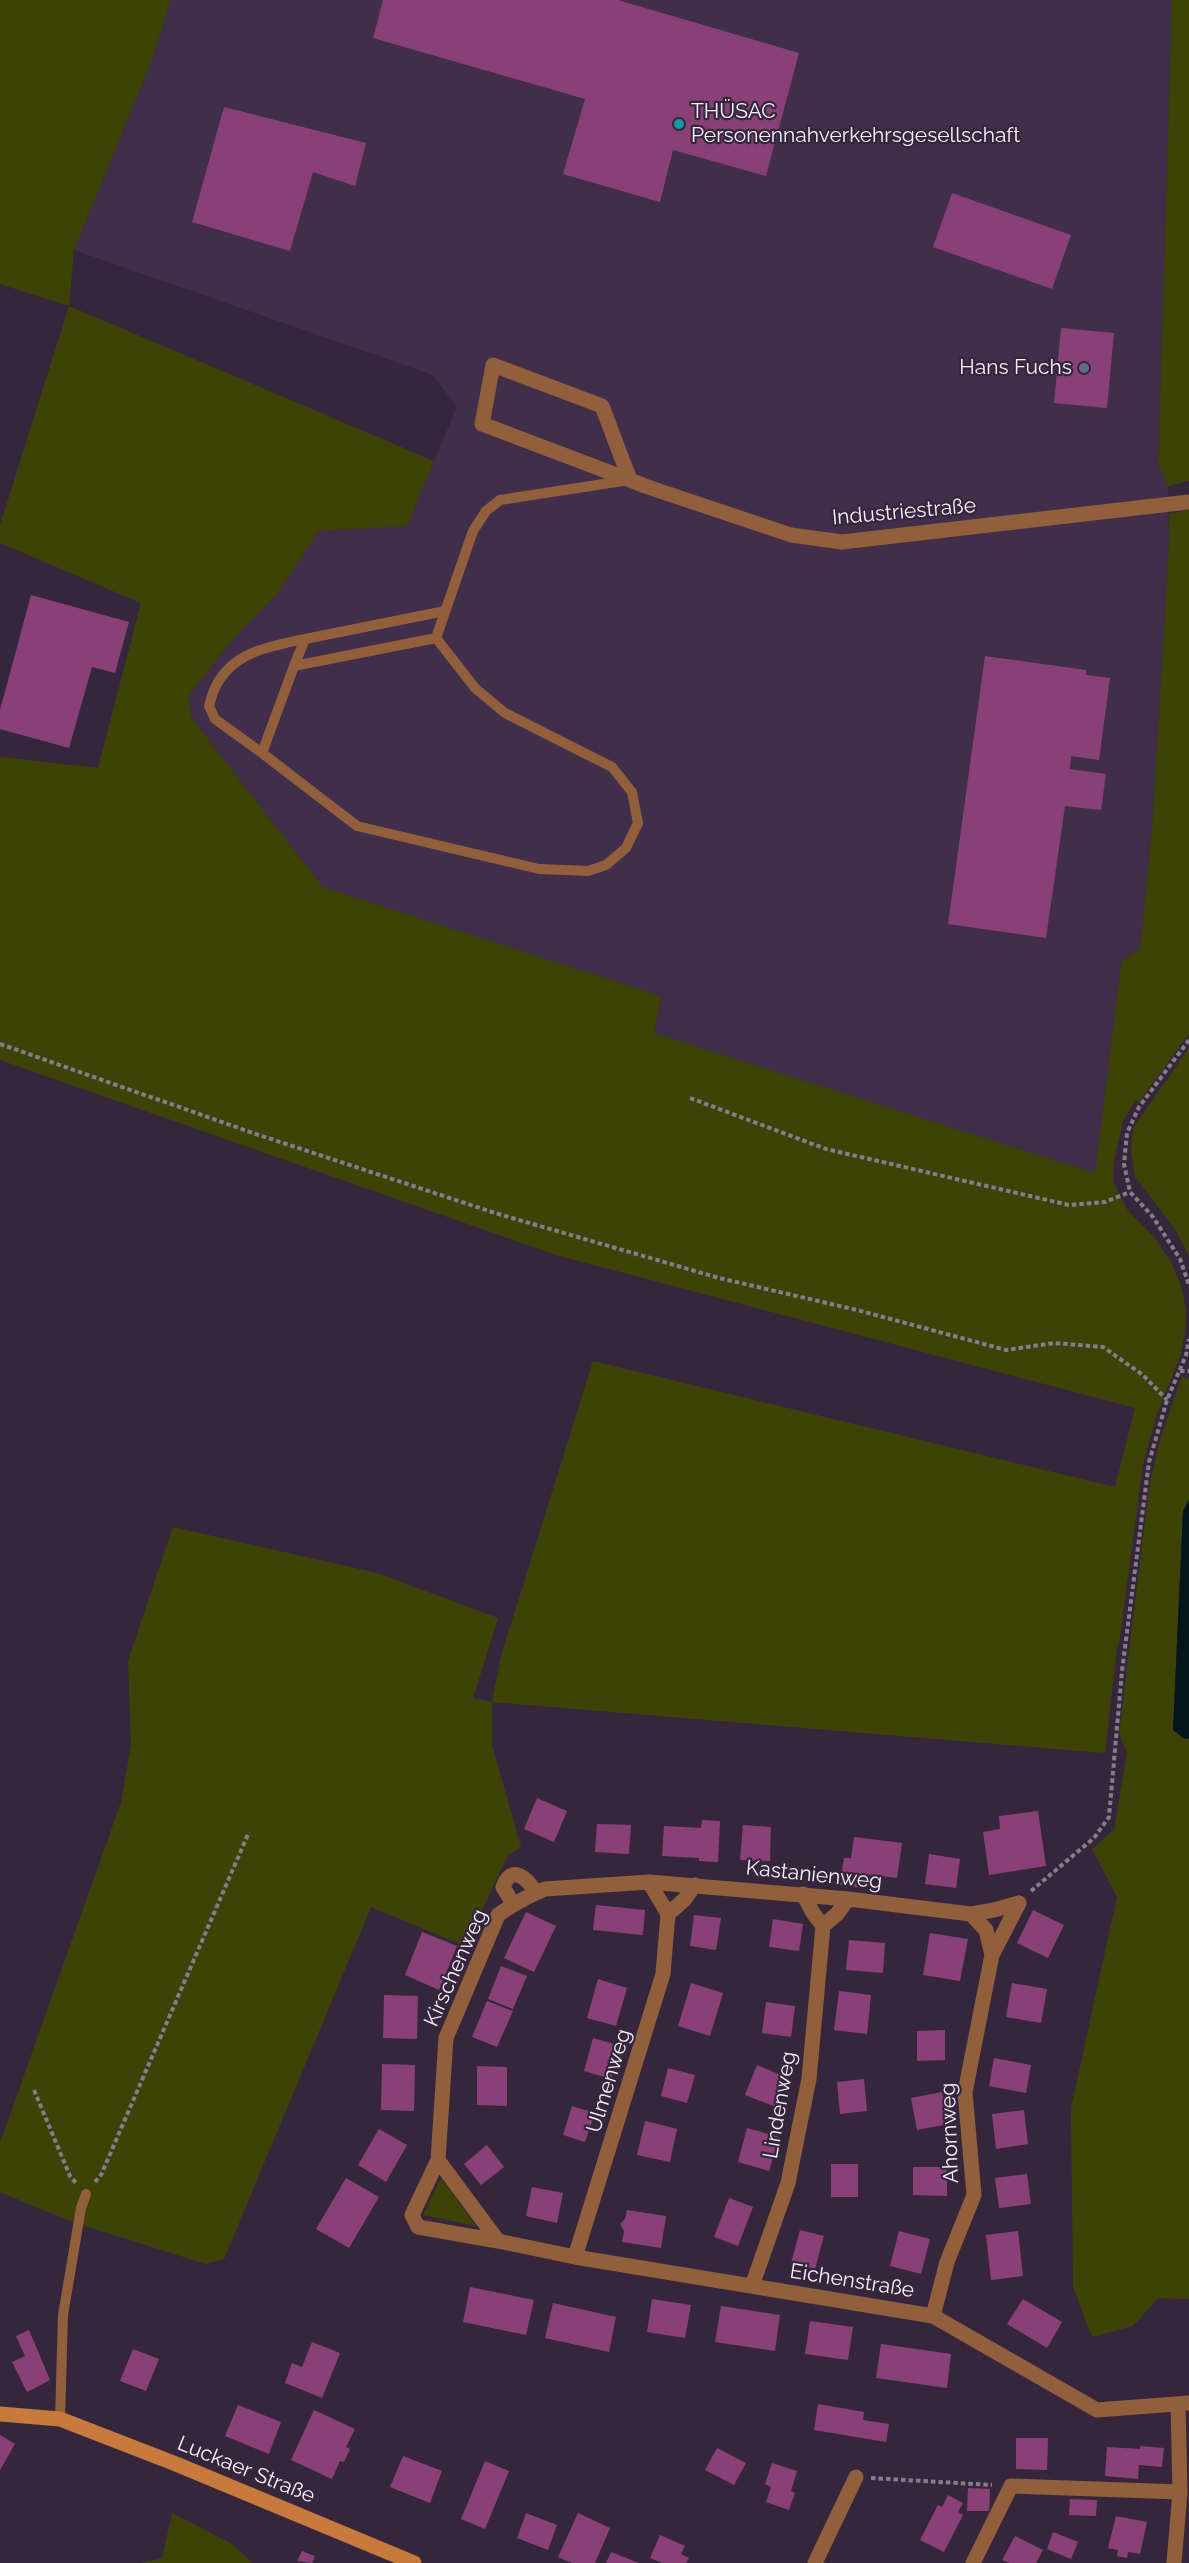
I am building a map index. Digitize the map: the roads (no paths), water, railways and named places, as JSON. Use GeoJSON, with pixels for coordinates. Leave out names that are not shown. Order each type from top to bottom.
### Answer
{"type":"FeatureCollection","features":[{"type":"Feature","properties":{"kind":"street","name":"Industriestraße"},"geometry":{"type":"LineString","coordinates":[[630,480],[602,406],[493,365],[482,424],[630,480],[791,535],[842,542],[1189,502]]}},
{"type":"Feature","properties":{"kind":"street"},"geometry":{"type":"LineString","coordinates":[[513,1904],[504,1893],[503,1887],[512,1876],[520,1875],[526,1878],[540,1891]]}},
{"type":"Feature","properties":{"kind":"street","name":"Kastanienweg"},"geometry":{"type":"LineString","coordinates":[[540,1891],[649,1882],[803,1894],[971,1914],[994,1911],[1019,1903],[992,1955]]}},
{"type":"Feature","properties":{"kind":"street"},"geometry":{"type":"LineString","coordinates":[[649,1882],[668,1914],[684,1900],[694,1885]]}},
{"type":"Feature","properties":{"kind":"street","name":"Kirschenweg"},"geometry":{"type":"LineString","coordinates":[[498,2241],[418,2227],[412,2215],[438,2160],[446,2038],[498,1915],[513,1904],[540,1891]]}},
{"type":"Feature","properties":{"kind":"street"},"geometry":{"type":"LineString","coordinates":[[803,1894],[823,1926],[837,1914],[848,1899]]}},
{"type":"Feature","properties":{"kind":"street","name":"Ulmenweg"},"geometry":{"type":"LineString","coordinates":[[575,2257],[663,1974],[668,1914]]}},
{"type":"Feature","properties":{"kind":"street","name":"Ahornweg"},"geometry":{"type":"LineString","coordinates":[[933,2316],[947,2262],[974,2195],[965,2092],[992,1955],[986,1930],[971,1914]]}},
{"type":"Feature","properties":{"kind":"street","name":"Lindenweg"},"geometry":{"type":"LineString","coordinates":[[752,2286],[788,2183],[806,2090],[823,1926]]}},
{"type":"Feature","properties":{"kind":"street"},"geometry":{"type":"LineString","coordinates":[[438,2160],[498,2241]]}},
{"type":"Feature","properties":{"kind":"street","name":"Eichenstraße"},"geometry":{"type":"LineString","coordinates":[[498,2241],[575,2257],[933,2316],[1097,2410],[1184,2403]]}},
{"type":"Feature","properties":{"kind":"street"},"geometry":{"type":"LineString","coordinates":[[1174,2563],[1184,2403]]}},
{"type":"Feature","properties":{"kind":"street","name":"Luckaer Straße"},"geometry":{"type":"LineString","coordinates":[[0,2414],[60,2419],[186,2468],[414,2563]]}},
{"type":"Feature","properties":{"kind":"street"},"geometry":{"type":"LineString","coordinates":[[815,2563],[856,2477]]}},
{"type":"Feature","properties":{"kind":"street"},"geometry":{"type":"LineString","coordinates":[[973,2563],[1011,2486],[1180,2492]]}},
{"type":"Feature","properties":{"kind":"lane"},"geometry":{"type":"LineString","coordinates":[[436,638],[473,531],[486,511],[500,500],[630,480]]}},
{"type":"Feature","properties":{"kind":"lane"},"geometry":{"type":"LineString","coordinates":[[436,638],[475,688],[505,713],[612,767],[632,792],[638,823],[626,848],[606,865],[588,871],[539,869],[357,826],[215,719],[209,706],[217,683],[235,663],[258,649],[445,611]]}},
{"type":"Feature","properties":{"kind":"lane"},"geometry":{"type":"LineString","coordinates":[[294,666],[436,638]]}},
{"type":"Feature","properties":{"kind":"lane"},"geometry":{"type":"LineString","coordinates":[[262,753],[305,639]]}},
{"type":"Feature","properties":{"kind":"lane"},"geometry":{"type":"LineString","coordinates":[[60,2419],[63,2315],[81,2208],[86,2194]]}},
{"type":"Feature","properties":{"kind":"place","name":"THÜSAC Personennahverkehrsgesellschaft"},"geometry":{"type":"Point","coordinates":[679,124]}},
{"type":"Feature","properties":{"kind":"place","name":"Hans Fuchs"},"geometry":{"type":"Point","coordinates":[1084,368]}}]}
